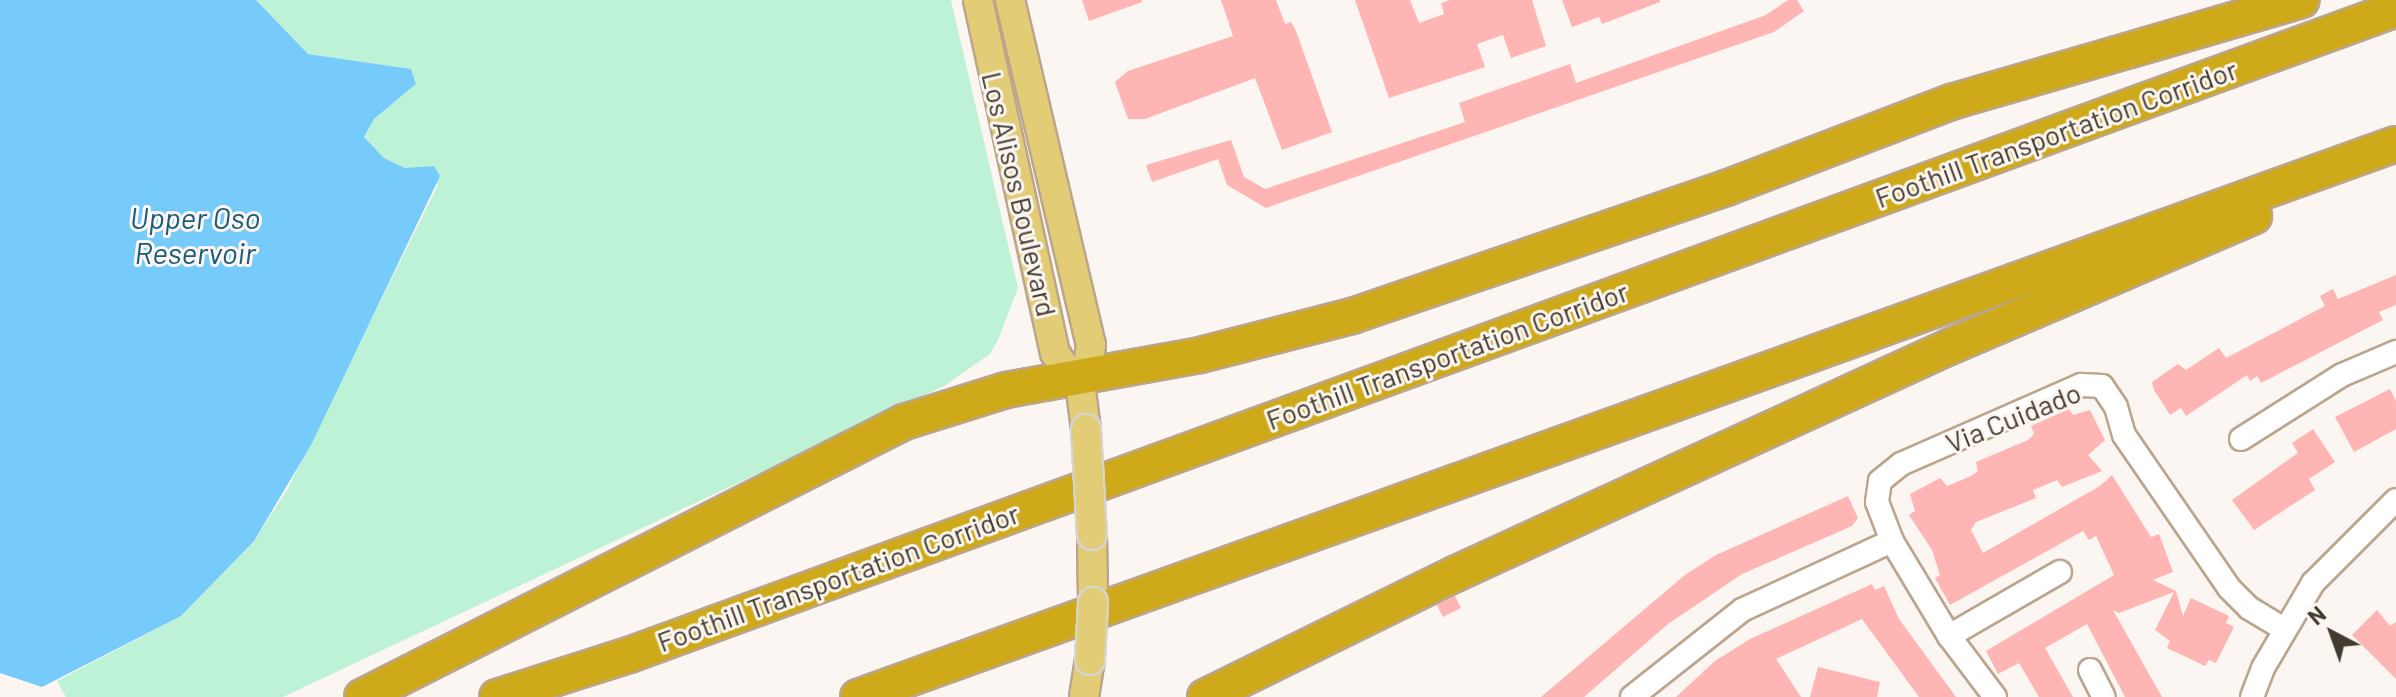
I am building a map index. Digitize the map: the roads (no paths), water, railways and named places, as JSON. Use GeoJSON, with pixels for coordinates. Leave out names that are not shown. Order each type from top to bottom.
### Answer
{"type":"FeatureCollection","features":[{"type":"Feature","properties":{"kind":"highway"},"geometry":{"type":"LineString","coordinates":[[362,697],[891,428],[1006,390],[1200,355],[1352,316],[1726,188],[1951,102],[2301,0]]}},
{"type":"Feature","properties":{"kind":"highway","name":"Foothill Transportation Corridor"},"geometry":{"type":"LineString","coordinates":[[497,697],[629,655],[2396,9]]}},
{"type":"Feature","properties":{"kind":"highway"},"geometry":{"type":"LineString","coordinates":[[858,697],[2396,147]]}},
{"type":"Feature","properties":{"kind":"highway"},"geometry":{"type":"LineString","coordinates":[[1205,697],[1455,574],[2396,147]]}},
{"type":"Feature","properties":{"kind":"main road","name":"Los Alisos Boulevard"},"geometry":{"type":"LineString","coordinates":[[978,0],[1055,353],[1067,371],[1079,376]]}},
{"type":"Feature","properties":{"kind":"main road","name":"Los Alisos Boulevard"},"geometry":{"type":"LineString","coordinates":[[1010,0],[1091,345],[1088,366],[1079,376],[1086,429],[1092,535],[1090,660],[1084,697]]}},
{"type":"Feature","properties":{"kind":"street"},"geometry":{"type":"LineString","coordinates":[[2241,439],[2342,375],[2396,352]]}},
{"type":"Feature","properties":{"kind":"street","name":"Via Cuidado"},"geometry":{"type":"LineString","coordinates":[[1892,541],[1877,502],[1880,481],[1901,464],[2081,385],[2102,386],[2116,407],[2124,435],[2229,588],[2249,608],[2284,629]]}},
{"type":"Feature","properties":{"kind":"street"},"geometry":{"type":"LineString","coordinates":[[2252,697],[2284,629],[2313,583],[2396,500]]}},
{"type":"Feature","properties":{"kind":"street"},"geometry":{"type":"LineString","coordinates":[[1632,697],[1742,610],[1892,541],[1949,636],[1995,697]]}},
{"type":"Feature","properties":{"kind":"street"},"geometry":{"type":"LineString","coordinates":[[1949,636],[2060,572]]}},
{"type":"Feature","properties":{"kind":"street"},"geometry":{"type":"LineString","coordinates":[[2090,670],[2104,697]]}},
{"type":"Feature","properties":{"kind":"water","name":"Upper Oso Reservoir"},"geometry":{"type":"Polygon","coordinates":[[[0,0],[256,0],[308,54],[411,69],[416,84],[374,119],[364,137],[384,158],[405,168],[434,166],[440,176],[311,445],[254,541],[181,616],[42,687],[0,673],[0,0]]]}}]}
